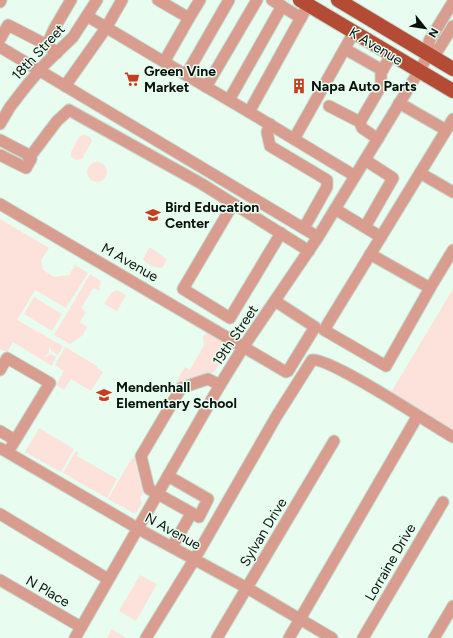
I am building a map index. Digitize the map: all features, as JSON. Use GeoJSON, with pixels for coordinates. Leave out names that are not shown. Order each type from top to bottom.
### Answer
{"type":"FeatureCollection","features":[{"type":"Feature","properties":{"kind":"main road","name":"K Avenue"},"geometry":{"type":"LineString","coordinates":[[338,0],[453,69]]}},
{"type":"Feature","properties":{"kind":"main road","name":"K Avenue"},"geometry":{"type":"LineString","coordinates":[[304,3],[453,91]]}},
{"type":"Feature","properties":{"kind":"street"},"geometry":{"type":"LineString","coordinates":[[47,45],[54,28],[71,0]]}},
{"type":"Feature","properties":{"kind":"street","name":"18th Street"},"geometry":{"type":"LineString","coordinates":[[0,124],[10,107],[39,70],[73,37],[98,0]]}},
{"type":"Feature","properties":{"kind":"street"},"geometry":{"type":"LineString","coordinates":[[65,86],[106,28],[122,0]]}},
{"type":"Feature","properties":{"kind":"street"},"geometry":{"type":"LineString","coordinates":[[158,0],[171,3],[189,18]]}},
{"type":"Feature","properties":{"kind":"street"},"geometry":{"type":"LineString","coordinates":[[164,62],[200,0]]}},
{"type":"Feature","properties":{"kind":"street"},"geometry":{"type":"LineString","coordinates":[[186,75],[228,0]]}},
{"type":"Feature","properties":{"kind":"street"},"geometry":{"type":"LineString","coordinates":[[206,87],[257,0]]}},
{"type":"Feature","properties":{"kind":"street"},"geometry":{"type":"LineString","coordinates":[[272,0],[301,18]]}},
{"type":"Feature","properties":{"kind":"street"},"geometry":{"type":"LineString","coordinates":[[453,1],[429,41],[429,54],[438,50],[453,26]]}},
{"type":"Feature","properties":{"kind":"street"},"geometry":{"type":"LineString","coordinates":[[249,112],[301,18],[304,3]]}},
{"type":"Feature","properties":{"kind":"street"},"geometry":{"type":"LineString","coordinates":[[229,100],[282,6]]}},
{"type":"Feature","properties":{"kind":"street"},"geometry":{"type":"LineString","coordinates":[[88,16],[355,176]]}},
{"type":"Feature","properties":{"kind":"street"},"geometry":{"type":"LineString","coordinates":[[0,39],[4,22],[47,45],[57,53]]}},
{"type":"Feature","properties":{"kind":"street"},"geometry":{"type":"LineString","coordinates":[[294,139],[354,32]]}},
{"type":"Feature","properties":{"kind":"street"},"geometry":{"type":"LineString","coordinates":[[345,49],[382,70]]}},
{"type":"Feature","properties":{"kind":"street"},"geometry":{"type":"LineString","coordinates":[[2,52],[39,70],[318,237]]}},
{"type":"Feature","properties":{"kind":"street","name":"19th Street"},"geometry":{"type":"LineString","coordinates":[[75,638],[220,385],[244,346],[318,237],[429,54]]}},
{"type":"Feature","properties":{"kind":"street"},"geometry":{"type":"LineString","coordinates":[[360,122],[381,86],[382,70],[391,55]]}},
{"type":"Feature","properties":{"kind":"street"},"geometry":{"type":"LineString","coordinates":[[399,103],[446,130]]}},
{"type":"Feature","properties":{"kind":"street"},"geometry":{"type":"LineString","coordinates":[[329,106],[360,122],[362,128],[378,139]]}},
{"type":"Feature","properties":{"kind":"street"},"geometry":{"type":"LineString","coordinates":[[0,155],[26,168],[31,159],[30,158],[57,121],[69,110],[202,184],[309,251]]}},
{"type":"Feature","properties":{"kind":"street"},"geometry":{"type":"LineString","coordinates":[[453,118],[324,330],[386,366],[453,250]]}},
{"type":"Feature","properties":{"kind":"street"},"geometry":{"type":"LineString","coordinates":[[270,124],[267,132],[270,146],[327,180]]}},
{"type":"Feature","properties":{"kind":"street"},"geometry":{"type":"LineString","coordinates":[[0,140],[30,158]]}},
{"type":"Feature","properties":{"kind":"street"},"geometry":{"type":"LineString","coordinates":[[365,160],[393,178],[365,227]]}},
{"type":"Feature","properties":{"kind":"street"},"geometry":{"type":"LineString","coordinates":[[304,228],[327,187],[327,180],[341,167]]}},
{"type":"Feature","properties":{"kind":"street"},"geometry":{"type":"LineString","coordinates":[[420,173],[453,192]]}},
{"type":"Feature","properties":{"kind":"street","name":"M Avenue"},"geometry":{"type":"LineString","coordinates":[[0,204],[286,372],[290,370],[315,327],[275,301]]}},
{"type":"Feature","properties":{"kind":"street"},"geometry":{"type":"LineString","coordinates":[[173,305],[233,204]]}},
{"type":"Feature","properties":{"kind":"street"},"geometry":{"type":"LineString","coordinates":[[335,210],[381,237]]}},
{"type":"Feature","properties":{"kind":"street"},"geometry":{"type":"LineString","coordinates":[[183,289],[230,318],[281,233]]}},
{"type":"Feature","properties":{"kind":"street"},"geometry":{"type":"LineString","coordinates":[[370,254],[430,288]]}},
{"type":"Feature","properties":{"kind":"street"},"geometry":{"type":"LineString","coordinates":[[0,370],[7,358],[50,383],[15,440],[4,450]]}},
{"type":"Feature","properties":{"kind":"street"},"geometry":{"type":"LineString","coordinates":[[146,638],[194,560],[276,417],[312,360],[320,360],[341,370],[417,417],[453,437]]}},
{"type":"Feature","properties":{"kind":"street"},"geometry":{"type":"LineString","coordinates":[[168,476],[208,499],[199,516],[191,514],[149,489],[141,456],[182,388],[208,380],[220,385]]}},
{"type":"Feature","properties":{"kind":"street"},"geometry":{"type":"LineString","coordinates":[[289,638],[417,417]]}},
{"type":"Feature","properties":{"kind":"street"},"geometry":{"type":"LineString","coordinates":[[0,431],[15,440]]}},
{"type":"Feature","properties":{"kind":"street","name":"Sylvan Drive"},"geometry":{"type":"LineString","coordinates":[[217,638],[334,441]]}},
{"type":"Feature","properties":{"kind":"street","name":"N Avenue"},"geometry":{"type":"LineString","coordinates":[[4,450],[137,528],[247,588],[332,638]]}},
{"type":"Feature","properties":{"kind":"street","name":"Lorraine Drive"},"geometry":{"type":"LineString","coordinates":[[363,638],[443,502]]}},
{"type":"Feature","properties":{"kind":"street"},"geometry":{"type":"LineString","coordinates":[[0,514],[108,579]]}},
{"type":"Feature","properties":{"kind":"street"},"geometry":{"type":"LineString","coordinates":[[172,547],[191,514]]}},
{"type":"Feature","properties":{"kind":"street","name":"N Place"},"geometry":{"type":"LineString","coordinates":[[0,580],[81,627]]}},
{"type":"Feature","properties":{"kind":"street"},"geometry":{"type":"LineString","coordinates":[[434,638],[453,606]]}},
{"type":"Feature","properties":{"kind":"shaded area"},"geometry":{"type":"Polygon","coordinates":[[[84,134],[91,138],[92,141],[82,159],[77,160],[71,157],[71,152],[79,137],[84,134]]]}},
{"type":"Feature","properties":{"kind":"shaded area"},"geometry":{"type":"Polygon","coordinates":[[[97,162],[104,165],[107,172],[104,179],[97,182],[90,179],[87,172],[90,165],[97,162]]]}},
{"type":"Feature","properties":{"kind":"shaded area"},"geometry":{"type":"Polygon","coordinates":[[[0,219],[49,248],[41,260],[43,270],[54,277],[69,275],[75,265],[88,273],[66,308],[35,290],[17,320],[63,346],[58,355],[52,351],[49,346],[49,353],[44,357],[50,354],[56,357],[52,366],[13,342],[7,352],[0,349],[0,219]]]}},
{"type":"Feature","properties":{"kind":"shaded area"},"geometry":{"type":"Polygon","coordinates":[[[149,248],[167,259],[162,268],[151,266],[143,260],[149,248]]]}},
{"type":"Feature","properties":{"kind":"shaded area"},"geometry":{"type":"Polygon","coordinates":[[[90,274],[101,281],[99,291],[93,288],[81,308],[86,312],[80,322],[87,327],[83,335],[70,344],[54,335],[90,274]]]}},
{"type":"Feature","properties":{"kind":"shaded area"},"geometry":{"type":"Polygon","coordinates":[[[453,289],[453,432],[390,394],[453,289]]]}},
{"type":"Feature","properties":{"kind":"shaded area"},"geometry":{"type":"Polygon","coordinates":[[[117,290],[126,295],[117,311],[104,304],[111,293],[117,290]]]}},
{"type":"Feature","properties":{"kind":"shaded area"},"geometry":{"type":"Polygon","coordinates":[[[34,297],[62,314],[52,331],[24,314],[34,297]]]}},
{"type":"Feature","properties":{"kind":"shaded area"},"geometry":{"type":"Polygon","coordinates":[[[207,333],[229,346],[230,351],[222,365],[220,364],[214,372],[176,382],[185,367],[190,370],[204,345],[203,336],[207,333]]]}},
{"type":"Feature","properties":{"kind":"shaded area"},"geometry":{"type":"Polygon","coordinates":[[[65,347],[97,366],[97,368],[103,372],[91,391],[71,379],[64,390],[56,385],[64,371],[55,365],[65,347]]]}},
{"type":"Feature","properties":{"kind":"shaded area"},"geometry":{"type":"Polygon","coordinates":[[[39,428],[74,449],[61,472],[25,452],[39,428]]]}},
{"type":"Feature","properties":{"kind":"shaded area"},"geometry":{"type":"Polygon","coordinates":[[[76,451],[79,453],[77,456],[117,479],[107,498],[63,473],[76,451]]]}},
{"type":"Feature","properties":{"kind":"shaded area"},"geometry":{"type":"Polygon","coordinates":[[[132,458],[135,459],[143,493],[140,498],[142,503],[136,513],[133,513],[108,499],[132,458]]]}},
{"type":"Feature","properties":{"kind":"shaded area"},"geometry":{"type":"Polygon","coordinates":[[[140,575],[157,584],[136,621],[119,611],[140,575]]]}},
{"type":"Feature","properties":{"kind":"shaded area"},"geometry":{"type":"Polygon","coordinates":[[[112,629],[125,637],[107,638],[112,629]]]}},
{"type":"Feature","properties":{"kind":"place","name":"Green Vine Market"},"geometry":{"type":"Point","coordinates":[132,79]}},
{"type":"Feature","properties":{"kind":"place","name":"Napa Auto Parts"},"geometry":{"type":"Point","coordinates":[299,86]}},
{"type":"Feature","properties":{"kind":"place","name":"Bird Education Center"},"geometry":{"type":"Point","coordinates":[153,215]}},
{"type":"Feature","properties":{"kind":"place","name":"Mendenhall Elementary School"},"geometry":{"type":"Point","coordinates":[104,395]}}]}
